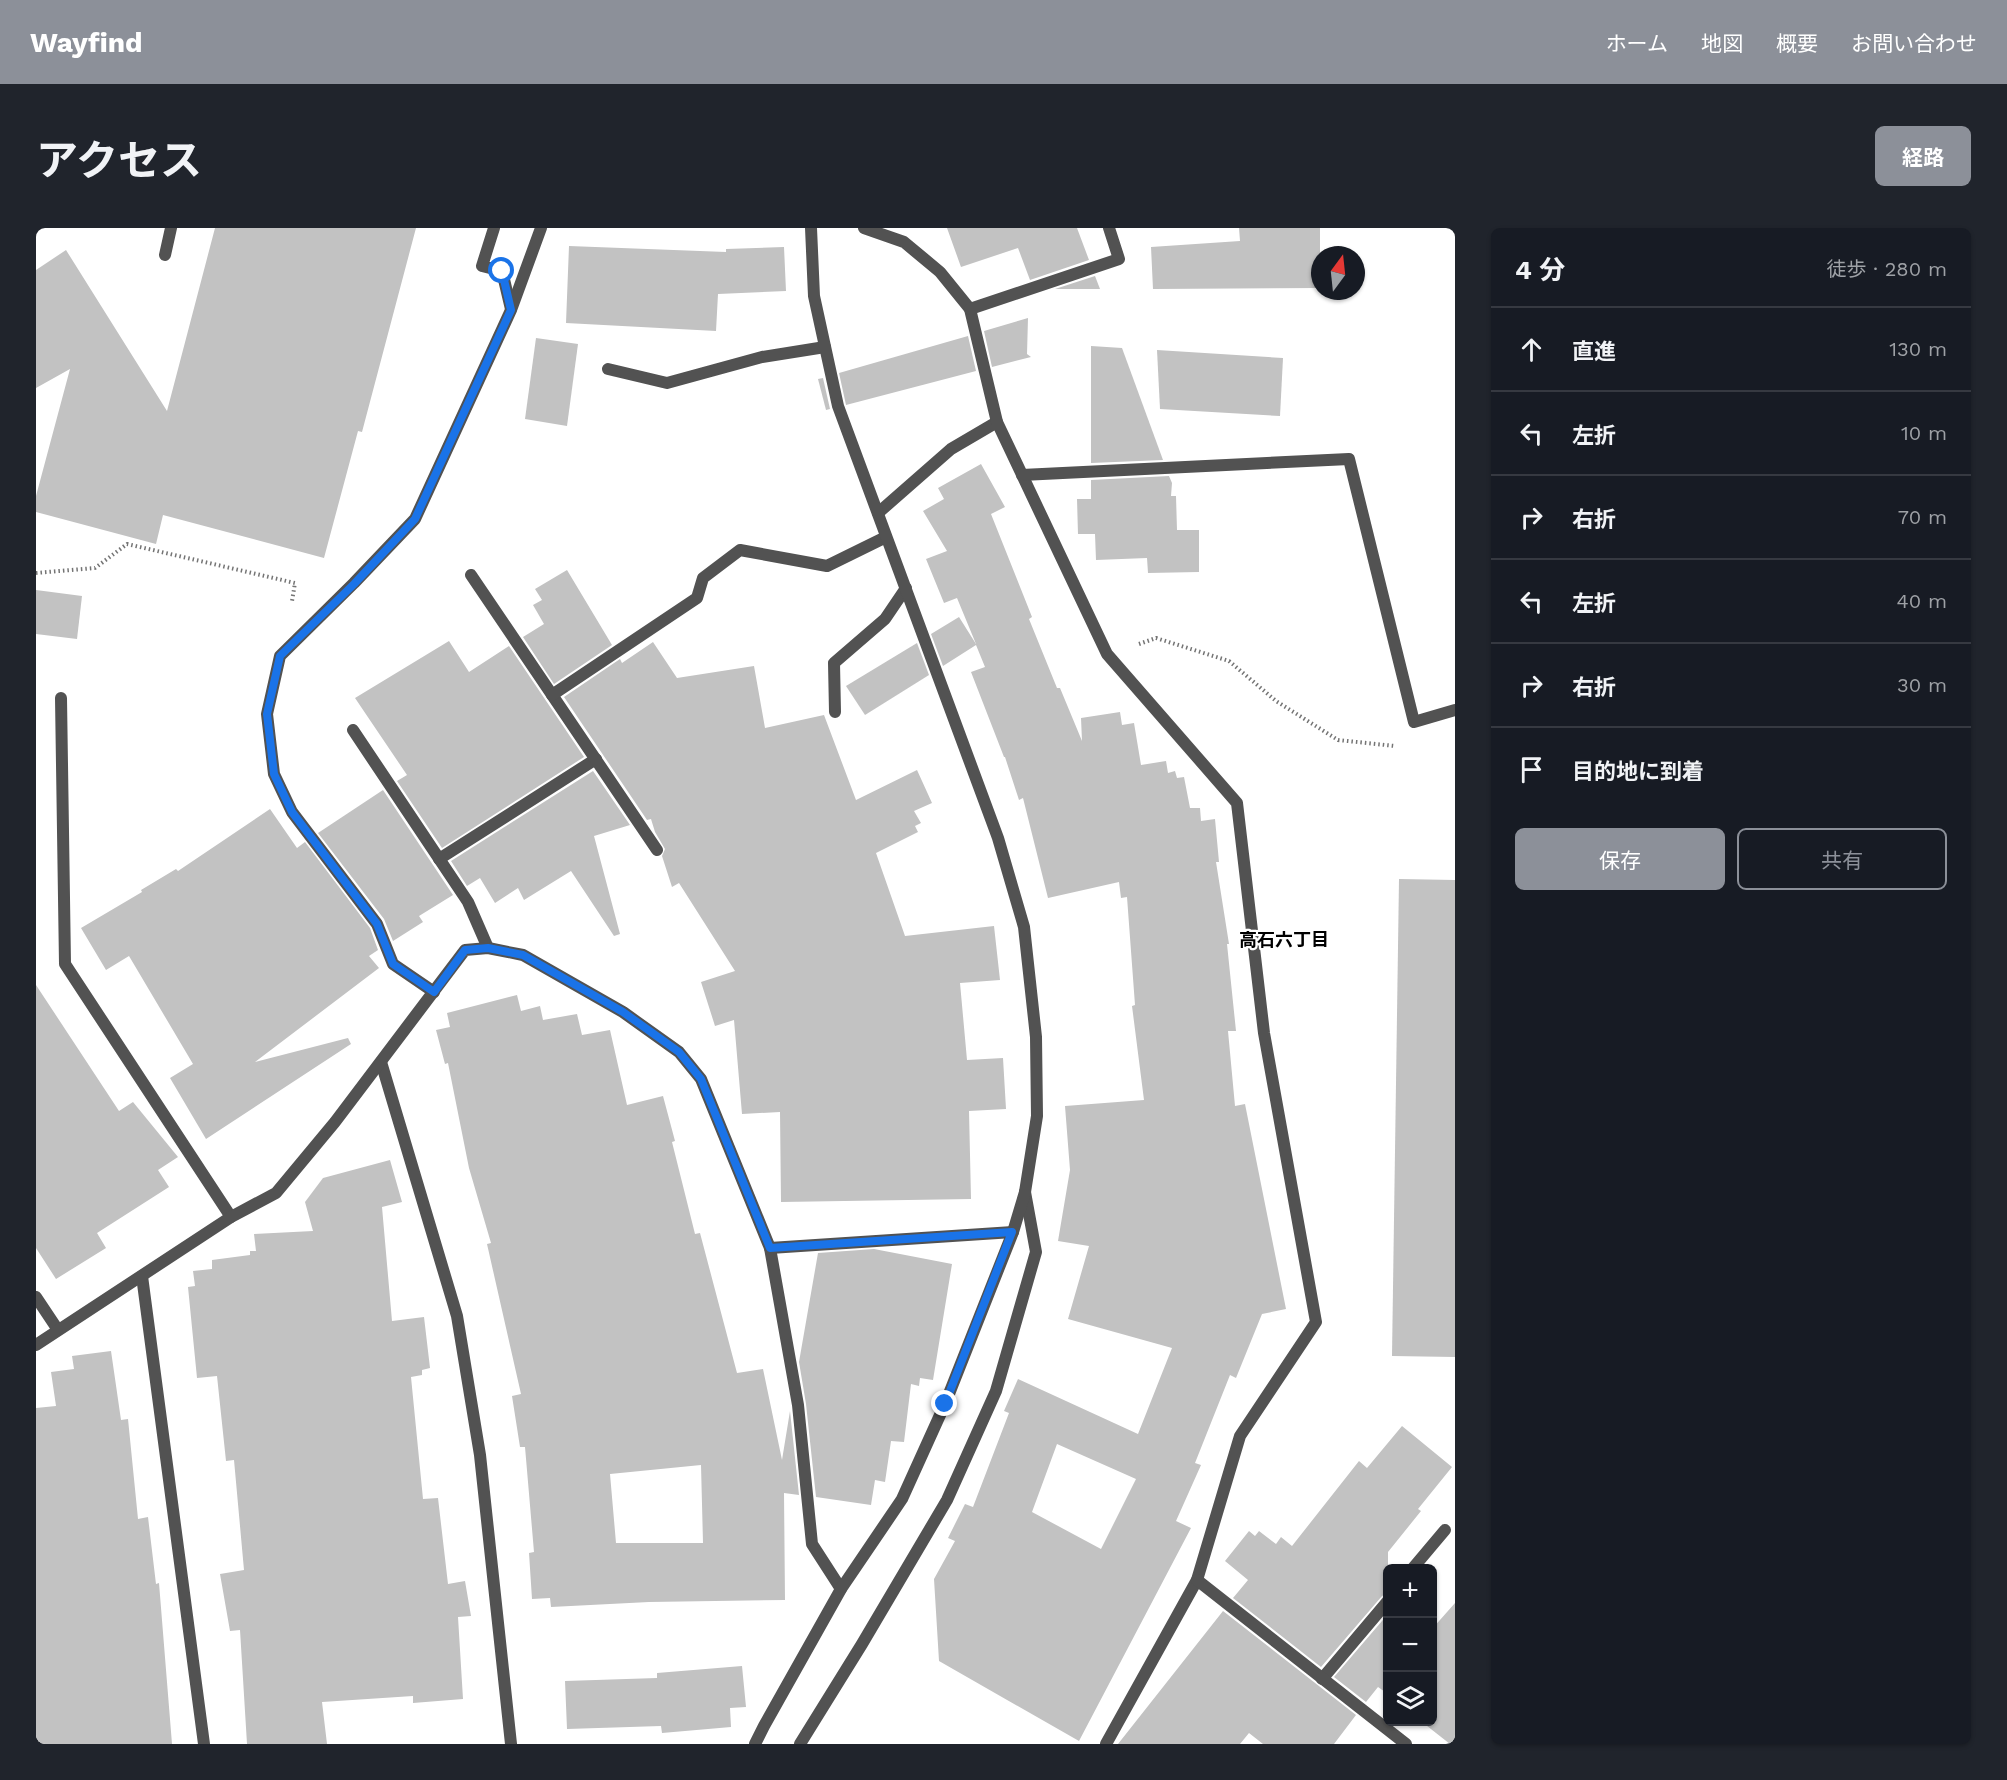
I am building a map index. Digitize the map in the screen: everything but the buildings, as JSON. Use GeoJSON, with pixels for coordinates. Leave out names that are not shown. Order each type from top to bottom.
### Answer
{"type":"FeatureCollection","features":[{"type":"Feature","properties":{"kind":"street"},"geometry":{"type":"LineString","coordinates":[[165,255],[171,228]]}},
{"type":"Feature","properties":{"kind":"street"},"geometry":{"type":"LineString","coordinates":[[494,228],[482,266],[502,271],[511,310]]}},
{"type":"Feature","properties":{"kind":"street"},"geometry":{"type":"LineString","coordinates":[[434,992],[393,964],[377,924],[292,812],[274,774],[267,714],[280,656],[354,584],[415,519],[511,310],[541,228]]}},
{"type":"Feature","properties":{"kind":"street"},"geometry":{"type":"LineString","coordinates":[[755,1744],[841,1589],[902,1499],[945,1404],[1012,1232],[1025,1192],[1037,1116],[1036,1037],[1024,927],[998,838],[838,406],[814,296],[811,228]]}},
{"type":"Feature","properties":{"kind":"street"},"geometry":{"type":"LineString","coordinates":[[864,228],[904,242],[940,272],[970,309],[997,422],[1107,654],[1237,803],[1264,1033],[1316,1322],[1240,1436],[1197,1580],[1106,1744]]}},
{"type":"Feature","properties":{"kind":"street"},"geometry":{"type":"LineString","coordinates":[[970,309],[1119,260],[1109,228]]}},
{"type":"Feature","properties":{"kind":"street"},"geometry":{"type":"LineString","coordinates":[[608,369],[667,383],[762,357],[825,347]]}},
{"type":"Feature","properties":{"kind":"street"},"geometry":{"type":"LineString","coordinates":[[878,513],[951,449],[997,422]]}},
{"type":"Feature","properties":{"kind":"street"},"geometry":{"type":"LineString","coordinates":[[1022,475],[1349,459],[1414,722],[1455,710]]}},
{"type":"Feature","properties":{"kind":"street"},"geometry":{"type":"LineString","coordinates":[[552,695],[697,598],[702,578],[740,550],[827,566],[886,537]]}},
{"type":"Feature","properties":{"kind":"street"},"geometry":{"type":"LineString","coordinates":[[471,575],[657,850]]}},
{"type":"Feature","properties":{"kind":"street"},"geometry":{"type":"LineString","coordinates":[[835,712],[834,663],[885,619],[906,588]]}},
{"type":"Feature","properties":{"kind":"street"},"geometry":{"type":"LineString","coordinates":[[61,698],[65,964],[231,1217]]}},
{"type":"Feature","properties":{"kind":"street"},"geometry":{"type":"LineString","coordinates":[[353,730],[468,902],[488,948]]}},
{"type":"Feature","properties":{"kind":"street"},"geometry":{"type":"LineString","coordinates":[[439,859],[596,759]]}},
{"type":"Feature","properties":{"kind":"street"},"geometry":{"type":"LineString","coordinates":[[36,1345],[231,1217],[276,1193],[335,1122],[465,950],[488,948],[523,955],[623,1012],[679,1052],[701,1079],[770,1248],[798,1405],[812,1544],[841,1589]]}},
{"type":"Feature","properties":{"kind":"street"},"geometry":{"type":"LineString","coordinates":[[381,1062],[457,1316],[480,1455],[510,1744]]}},
{"type":"Feature","properties":{"kind":"street"},"geometry":{"type":"LineString","coordinates":[[800,1744],[862,1644],[946,1500],[996,1391],[1035,1252],[1025,1192]]}},
{"type":"Feature","properties":{"kind":"street"},"geometry":{"type":"LineString","coordinates":[[770,1248],[1012,1232]]}},
{"type":"Feature","properties":{"kind":"street"},"geometry":{"type":"LineString","coordinates":[[142,1276],[204,1744]]}},
{"type":"Feature","properties":{"kind":"street"},"geometry":{"type":"LineString","coordinates":[[36,1297],[58,1330]]}},
{"type":"Feature","properties":{"kind":"street"},"geometry":{"type":"LineString","coordinates":[[1417,1564],[1444,1530]]}},
{"type":"Feature","properties":{"kind":"street"},"geometry":{"type":"LineString","coordinates":[[1197,1580],[1406,1744]]}},
{"type":"Feature","properties":{"kind":"street"},"geometry":{"type":"LineString","coordinates":[[1322,1679],[1383,1606]]}},
{"type":"Feature","properties":{"kind":"path"},"geometry":{"type":"LineString","coordinates":[[36,573],[95,568],[127,544],[295,583],[291,604]]}},
{"type":"Feature","properties":{"kind":"path"},"geometry":{"type":"LineString","coordinates":[[1107,654],[1156,638],[1229,661],[1276,701],[1338,740],[1405,747],[1414,722]]}},
{"type":"Feature","properties":{"kind":"district","name":"高石六丁目"},"geometry":{"type":"Point","coordinates":[1284,940]}},
{"type":"Feature","properties":{"kind":"route"},"geometry":{"type":"LineString","coordinates":[[502,271],[511,310],[415,519],[354,584],[280,656],[267,714],[274,774],[292,812],[377,924],[393,964],[434,992],[465,950],[488,948],[523,955],[623,1012],[679,1052],[701,1079],[770,1248],[1012,1232],[945,1404]]}}]}
